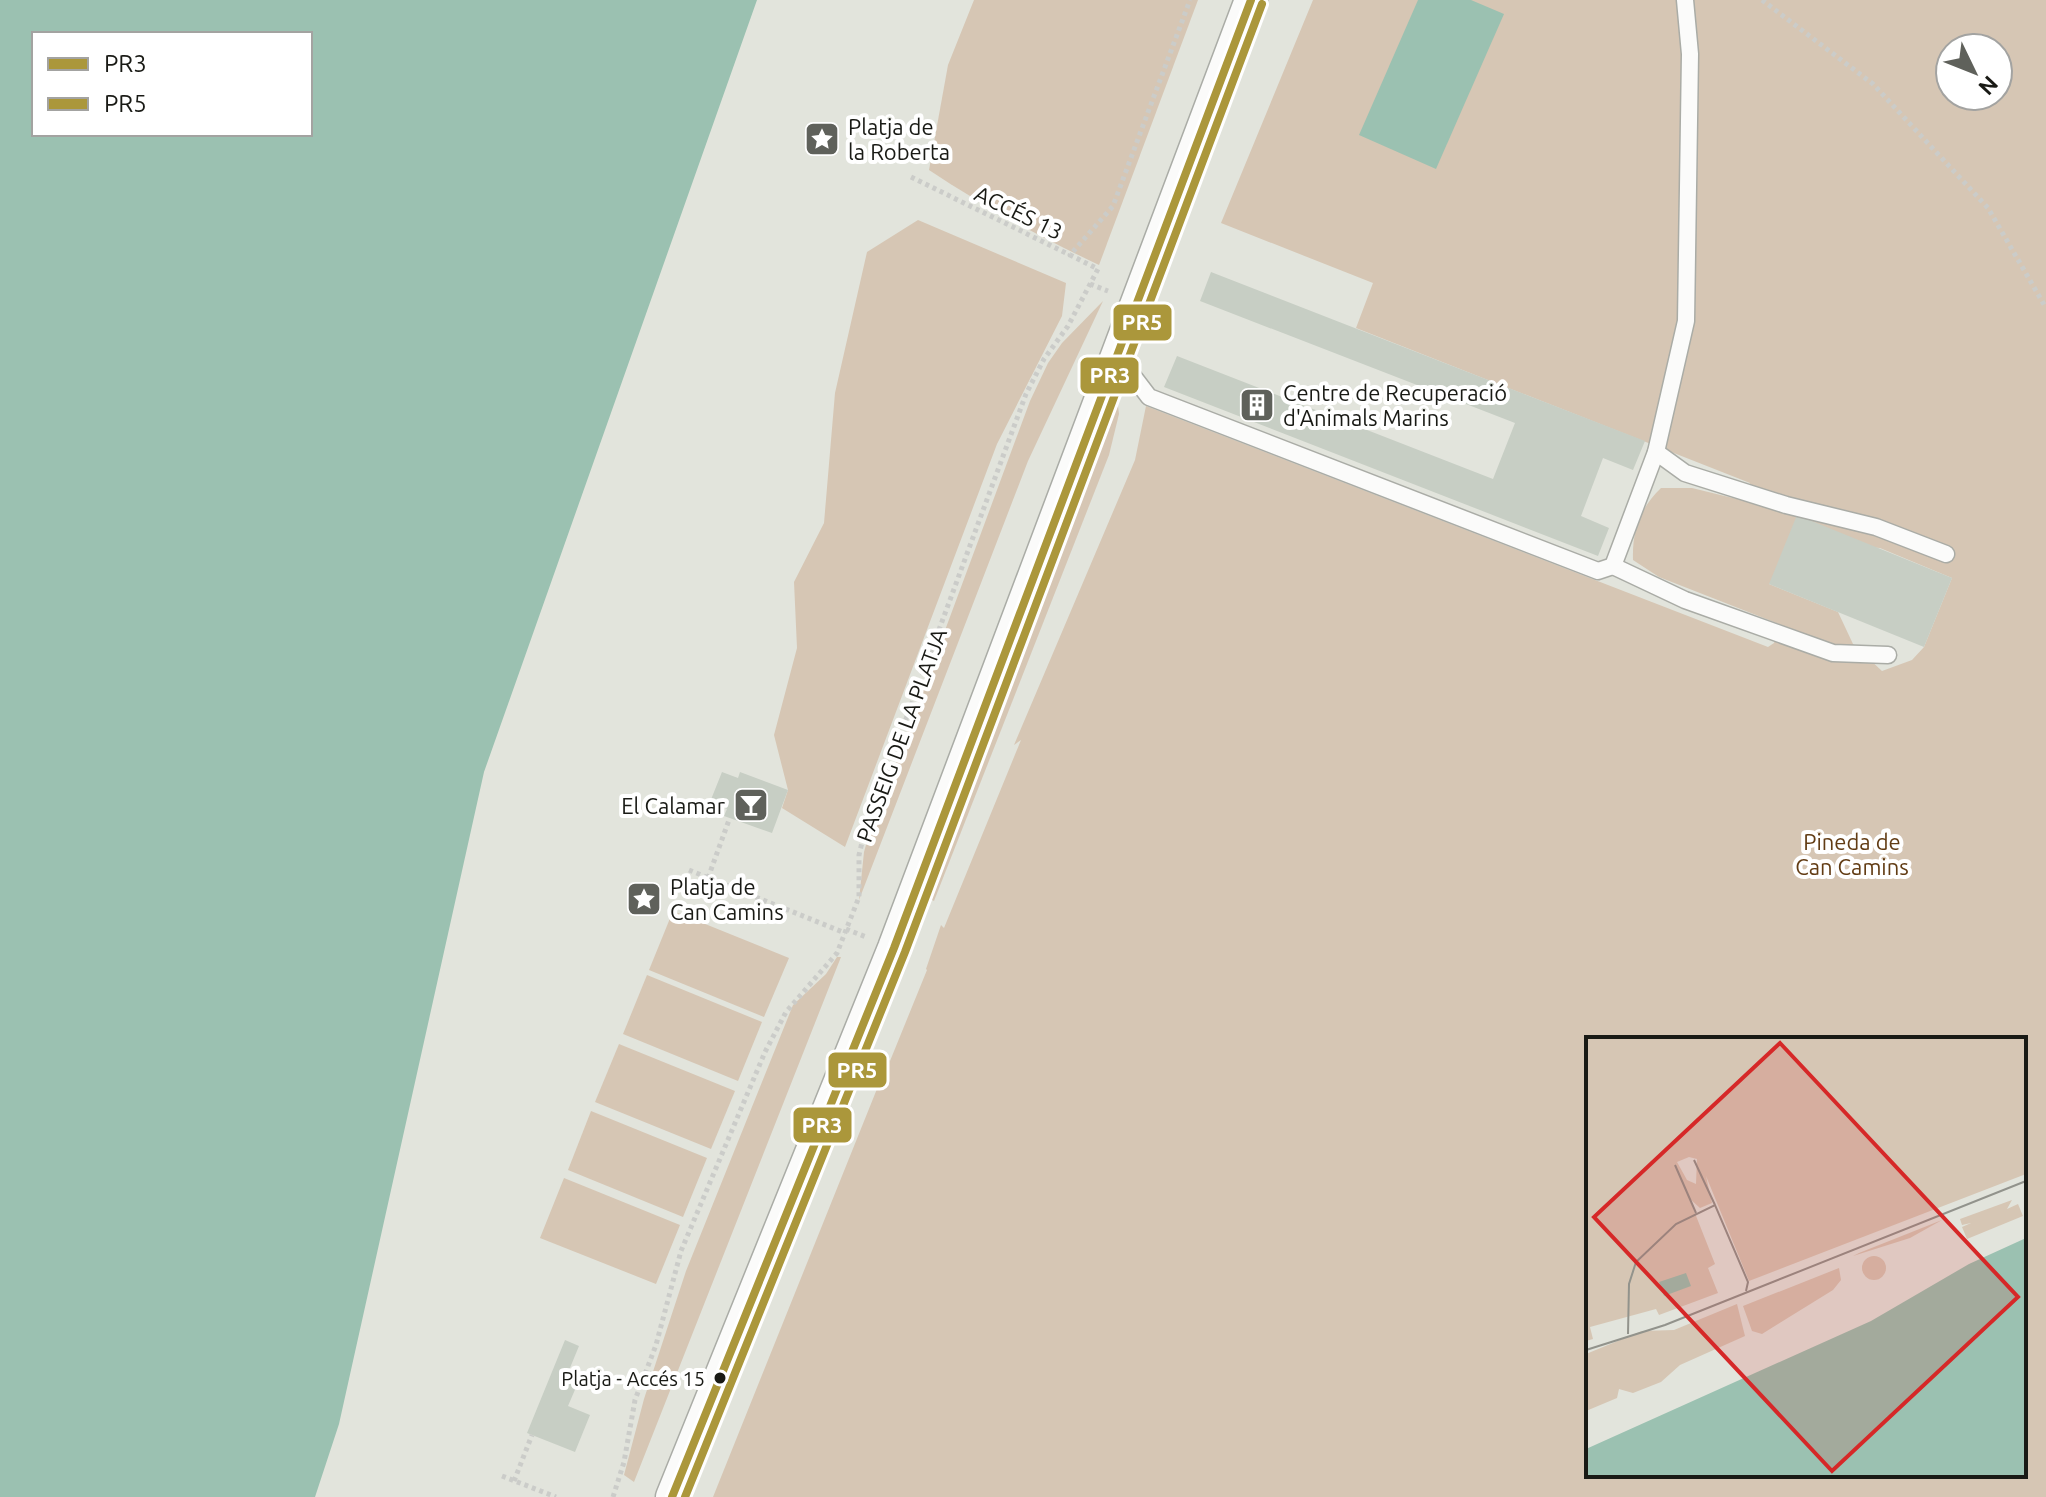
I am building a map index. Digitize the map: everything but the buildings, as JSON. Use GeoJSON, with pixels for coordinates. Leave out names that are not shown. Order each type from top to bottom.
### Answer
{"type":"FeatureCollection","features":[{"type":"Feature","properties":{"kind":"street"},"geometry":{"type":"LineString","coordinates":[[672,1497],[894,948],[1251,0]]}},
{"type":"Feature","properties":{"kind":"lane"},"geometry":{"type":"LineString","coordinates":[[1613,566],[1656,452],[1686,321],[1690,54],[1685,0]]}},
{"type":"Feature","properties":{"kind":"lane"},"geometry":{"type":"LineString","coordinates":[[1117,355],[1149,397],[1598,571],[1613,566],[1685,600],[1833,653],[1888,655]]}},
{"type":"Feature","properties":{"kind":"lane"},"geometry":{"type":"LineString","coordinates":[[1656,452],[1685,473],[1786,505],[1876,527],[1946,554]]}},
{"type":"Feature","properties":{"kind":"path"},"geometry":{"type":"LineString","coordinates":[[1070,255],[1113,206],[1190,0]]}},
{"type":"Feature","properties":{"kind":"path"},"geometry":{"type":"LineString","coordinates":[[1762,0],[1873,84],[1967,185],[1988,208],[2046,308]]}},
{"type":"Feature","properties":{"kind":"path","name":"ACCÉS 13"},"geometry":{"type":"LineString","coordinates":[[911,177],[1070,255]]}},
{"type":"Feature","properties":{"kind":"path","name":"PASSEIG DE LA PLATJA"},"geometry":{"type":"LineString","coordinates":[[613,1497],[624,1462],[635,1400],[656,1345],[681,1251],[765,1052],[786,1012],[837,953],[859,897],[859,855],[865,830],[1026,394],[1098,269],[1070,255]]}},
{"type":"Feature","properties":{"kind":"path"},"geometry":{"type":"LineString","coordinates":[[708,878],[729,820]]}},
{"type":"Feature","properties":{"kind":"path"},"geometry":{"type":"LineString","coordinates":[[689,870],[845,933]]}},
{"type":"Feature","properties":{"kind":"path"},"geometry":{"type":"LineString","coordinates":[[514,1481],[532,1435]]}},
{"type":"Feature","properties":{"kind":"path"},"geometry":{"type":"LineString","coordinates":[[502,1476],[556,1497]]}},
{"type":"Feature","properties":{"kind":"green space"},"geometry":{"type":"Polygon","coordinates":[[[974,0],[1198,0],[1099,265],[1012,220],[929,170],[948,65],[974,0]]]}},
{"type":"Feature","properties":{"kind":"green space","name":"Pineda de Can Camins"},"geometry":{"type":"Polygon","coordinates":[[[1313,0],[2046,0],[2046,1497],[713,1497],[927,970],[941,925],[944,928],[1021,740],[1014,745],[1135,460],[1146,406],[1768,647],[1774,643],[1779,624],[1659,577],[1633,560],[1639,521],[1661,488],[1692,488],[1749,502],[1750,483],[1356,328],[1373,283],[1221,223],[1313,0]],[[1828,544],[1769,584],[1838,612],[1853,644],[1882,671],[1912,660],[1924,647],[1952,578],[1880,548],[1828,544]]]}},
{"type":"Feature","properties":{"kind":"green space"},"geometry":{"type":"Polygon","coordinates":[[[918,220],[1066,283],[1062,316],[997,444],[845,847],[782,808],[788,790],[774,735],[797,648],[794,582],[824,523],[835,393],[867,252],[918,220]]]}},
{"type":"Feature","properties":{"kind":"green space"},"geometry":{"type":"Polygon","coordinates":[[[1103,301],[1028,461],[859,900],[868,838],[1030,401],[1048,363],[1062,343],[1103,301]]]}},
{"type":"Feature","properties":{"kind":"green space"},"geometry":{"type":"Polygon","coordinates":[[[1117,398],[1119,414],[1109,455],[934,901],[930,899],[1117,398]]]}},
{"type":"Feature","properties":{"kind":"green space"},"geometry":{"type":"Polygon","coordinates":[[[673,911],[789,958],[764,1017],[649,970],[673,911]]]}},
{"type":"Feature","properties":{"kind":"green space"},"geometry":{"type":"Polygon","coordinates":[[[837,957],[841,957],[634,1482],[624,1475],[644,1399],[686,1271],[793,1005],[826,974],[837,957]]]}},
{"type":"Feature","properties":{"kind":"green space"},"geometry":{"type":"Polygon","coordinates":[[[647,975],[762,1022],[738,1081],[623,1034],[647,975]]]}},
{"type":"Feature","properties":{"kind":"green space"},"geometry":{"type":"Polygon","coordinates":[[[619,1044],[735,1091],[711,1149],[595,1102],[619,1044]]]}},
{"type":"Feature","properties":{"kind":"green space"},"geometry":{"type":"Polygon","coordinates":[[[591,1111],[707,1158],[683,1217],[568,1170],[591,1111]]]}},
{"type":"Feature","properties":{"kind":"green space"},"geometry":{"type":"Polygon","coordinates":[[[564,1178],[680,1225],[656,1284],[540,1238],[564,1178]]]}},
{"type":"Feature","properties":{"kind":"shaded area"},"geometry":{"type":"Polygon","coordinates":[[[0,0],[757,0],[484,772],[339,1424],[315,1497],[0,1497],[0,0]]]}},
{"type":"Feature","properties":{"kind":"shaded area"},"geometry":{"type":"Polygon","coordinates":[[[1418,0],[1471,0],[1504,14],[1436,169],[1359,135],[1418,0]]]}},
{"type":"Feature","properties":{"kind":"transit line","name":"PR3"},"geometry":{"type":"LineString","coordinates":[[672,1497],[894,948],[1251,0]]}},
{"type":"Feature","properties":{"kind":"transit line","name":"PR5"},"geometry":{"type":"LineString","coordinates":[[685,1497],[905,952],[1262,4]]}},
{"type":"Feature","properties":{"kind":"place","name":"Platja de la Roberta"},"geometry":{"type":"Point","coordinates":[822,139]}},
{"type":"Feature","properties":{"kind":"place","name":"Centre de Recuperació d'Animals Marins"},"geometry":{"type":"Point","coordinates":[1257,405]}},
{"type":"Feature","properties":{"kind":"place","name":"El Calamar"},"geometry":{"type":"Point","coordinates":[751,805]}},
{"type":"Feature","properties":{"kind":"place","name":"Platja de Can Camins"},"geometry":{"type":"Point","coordinates":[644,899]}},
{"type":"Feature","properties":{"kind":"place","name":"Platja - Accés 15"},"geometry":{"type":"Point","coordinates":[720,1378]}}]}
